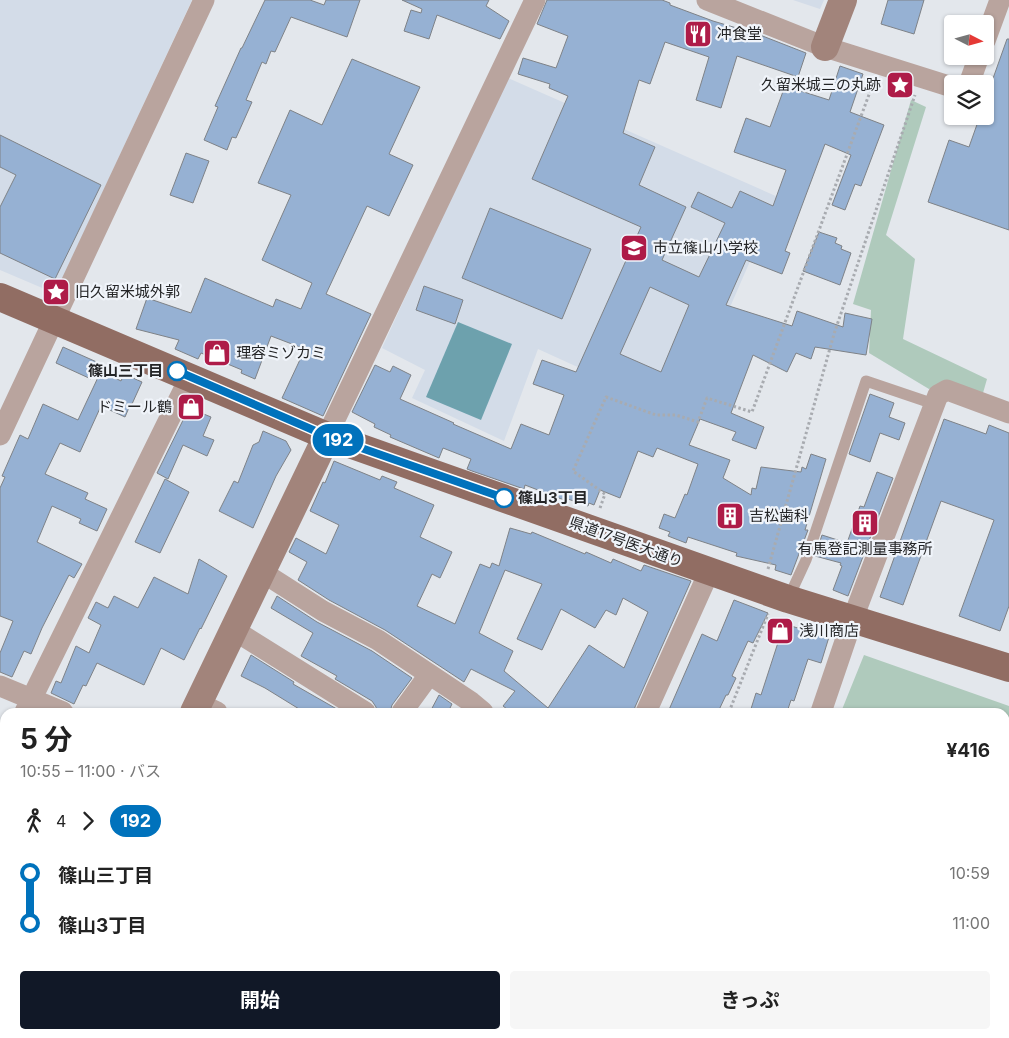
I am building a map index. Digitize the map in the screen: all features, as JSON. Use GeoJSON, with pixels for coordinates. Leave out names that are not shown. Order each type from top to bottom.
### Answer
{"type":"FeatureCollection","features":[{"type":"Feature","properties":{"kind":"main road","name":"県道17号医大通り"},"geometry":{"type":"LineString","coordinates":[[0,296],[327,436],[709,572],[777,589],[852,618],[1009,668]]}},
{"type":"Feature","properties":{"kind":"street"},"geometry":{"type":"LineString","coordinates":[[0,435],[204,0]]}},
{"type":"Feature","properties":{"kind":"street"},"geometry":{"type":"LineString","coordinates":[[203,708],[234,630],[535,0]]}},
{"type":"Feature","properties":{"kind":"street"},"geometry":{"type":"LineString","coordinates":[[707,0],[826,47],[944,84]]}},
{"type":"Feature","properties":{"kind":"street"},"geometry":{"type":"LineString","coordinates":[[826,47],[843,0]]}},
{"type":"Feature","properties":{"kind":"street"},"geometry":{"type":"LineString","coordinates":[[994,16],[1000,0]]}},
{"type":"Feature","properties":{"kind":"street"},"geometry":{"type":"LineString","coordinates":[[29,705],[190,377]]}},
{"type":"Feature","properties":{"kind":"street"},"geometry":{"type":"LineString","coordinates":[[822,708],[852,618],[938,395],[948,390],[1009,413]]}},
{"type":"Feature","properties":{"kind":"street"},"geometry":{"type":"LineString","coordinates":[[262,572],[323,611],[378,640],[478,708]]}},
{"type":"Feature","properties":{"kind":"street"},"geometry":{"type":"LineString","coordinates":[[648,708],[709,572]]}},
{"type":"Feature","properties":{"kind":"street"},"geometry":{"type":"LineString","coordinates":[[234,630],[359,708]]}},
{"type":"Feature","properties":{"kind":"street"},"geometry":{"type":"LineString","coordinates":[[405,708],[429,675]]}},
{"type":"Feature","properties":{"kind":"street"},"geometry":{"type":"LineString","coordinates":[[0,686],[29,705],[44,708]]}},
{"type":"Feature","properties":{"kind":"lane"},"geometry":{"type":"LineString","coordinates":[[777,589],[806,560],[866,381],[934,404]]}},
{"type":"Feature","properties":{"kind":"path"},"geometry":{"type":"LineString","coordinates":[[592,529],[605,494],[573,471],[606,398],[656,415],[676,415],[698,422],[707,398],[752,412],[880,64]]}},
{"type":"Feature","properties":{"kind":"path"},"geometry":{"type":"LineString","coordinates":[[731,708],[777,589],[834,334],[921,77]]}},
{"type":"Feature","properties":{"kind":"shaded area"},"geometry":{"type":"Polygon","coordinates":[[[0,0],[192,0],[57,290],[47,290],[0,270],[0,0]]]}},
{"type":"Feature","properties":{"kind":"shaded area"},"geometry":{"type":"Polygon","coordinates":[[[793,0],[824,0],[820,9],[793,0]]]}},
{"type":"Feature","properties":{"kind":"shaded area"},"geometry":{"type":"Polygon","coordinates":[[[506,77],[778,197],[683,415],[538,349],[504,441],[412,398],[425,370],[382,348],[506,77]]]}},
{"type":"Feature","properties":{"kind":"green space"},"geometry":{"type":"Polygon","coordinates":[[[911,100],[926,107],[886,235],[915,259],[903,339],[987,379],[983,393],[950,382],[929,389],[869,353],[871,310],[853,304],[911,100]]]}},
{"type":"Feature","properties":{"kind":"green space"},"geometry":{"type":"Polygon","coordinates":[[[864,655],[1009,706],[1009,708],[843,708],[864,655]]]}},
{"type":"Feature","properties":{"kind":"water"},"geometry":{"type":"Polygon","coordinates":[[[458,322],[512,344],[481,420],[426,397],[458,322]]]}},
{"type":"Feature","properties":{"kind":"building"},"geometry":{"type":"Polygon","coordinates":[[[265,0],[310,0],[324,5],[326,0],[360,0],[347,37],[291,17],[275,52],[271,51],[266,64],[262,62],[246,100],[252,102],[236,138],[232,137],[227,150],[204,140],[218,107],[215,106],[265,0]]]}},
{"type":"Feature","properties":{"kind":"building"},"geometry":{"type":"Polygon","coordinates":[[[402,0],[489,0],[486,6],[509,21],[500,39],[437,15],[429,39],[404,31],[411,10],[421,13],[422,9],[402,0]]]}},
{"type":"Feature","properties":{"kind":"building"},"geometry":{"type":"Polygon","coordinates":[[[547,0],[662,0],[670,3],[670,5],[713,21],[760,35],[806,53],[798,77],[737,56],[721,108],[696,100],[709,57],[665,42],[650,84],[639,80],[623,133],[655,147],[639,185],[686,207],[662,260],[699,277],[725,223],[691,207],[698,192],[732,208],[740,191],[773,206],[786,170],[734,152],[746,118],[770,127],[785,86],[829,100],[840,66],[863,74],[850,112],[884,125],[861,186],[855,184],[845,210],[832,205],[851,155],[825,144],[785,251],[790,253],[782,274],[746,260],[726,305],[792,326],[797,311],[843,327],[845,313],[872,319],[866,355],[815,347],[811,359],[796,353],[787,372],[753,355],[731,413],[764,427],[756,449],[732,440],[736,432],[700,419],[689,445],[730,460],[723,478],[751,495],[752,488],[756,489],[761,467],[801,472],[802,467],[806,469],[811,454],[826,459],[805,530],[808,530],[791,575],[775,570],[776,565],[736,556],[737,553],[688,537],[686,543],[668,536],[670,532],[659,528],[664,514],[675,518],[685,494],[687,495],[698,464],[657,448],[653,457],[638,451],[620,498],[600,490],[594,505],[589,503],[588,506],[565,498],[564,500],[525,485],[524,489],[467,469],[471,459],[443,448],[439,458],[390,437],[391,435],[374,427],[375,424],[352,412],[375,365],[390,372],[393,366],[411,375],[400,399],[453,424],[511,449],[521,424],[549,435],[564,395],[533,384],[542,360],[576,372],[641,227],[532,179],[568,96],[549,88],[550,84],[518,74],[523,58],[556,68],[568,36],[537,24],[547,0]],[[650,287],[620,354],[661,372],[689,305],[650,287]]]}},
{"type":"Feature","properties":{"kind":"building"},"geometry":{"type":"Polygon","coordinates":[[[888,0],[924,0],[914,34],[881,24],[888,0]]]}},
{"type":"Feature","properties":{"kind":"building"},"geometry":{"type":"Polygon","coordinates":[[[1007,39],[1009,39],[1009,230],[928,202],[949,140],[969,147],[977,125],[994,125],[994,76],[1007,39]]]}},
{"type":"Feature","properties":{"kind":"building"},"geometry":{"type":"Polygon","coordinates":[[[352,59],[420,87],[389,154],[413,165],[389,216],[367,206],[326,294],[371,314],[323,416],[282,398],[305,349],[271,336],[255,379],[241,373],[242,370],[201,353],[198,359],[175,349],[179,340],[136,329],[147,298],[191,313],[205,278],[273,307],[276,299],[301,309],[312,283],[262,260],[291,195],[258,183],[290,110],[322,125],[352,59]]]}},
{"type":"Feature","properties":{"kind":"building"},"geometry":{"type":"Polygon","coordinates":[[[0,135],[101,185],[55,279],[0,253],[0,207],[16,175],[0,167],[0,135]]]}},
{"type":"Feature","properties":{"kind":"building"},"geometry":{"type":"Polygon","coordinates":[[[186,153],[209,161],[193,203],[170,195],[186,153]]]}},
{"type":"Feature","properties":{"kind":"building"},"geometry":{"type":"Polygon","coordinates":[[[490,208],[591,249],[562,319],[462,278],[490,208]]]}},
{"type":"Feature","properties":{"kind":"building"},"geometry":{"type":"Polygon","coordinates":[[[819,232],[837,238],[835,243],[842,246],[841,249],[851,253],[840,285],[803,271],[819,232]]]}},
{"type":"Feature","properties":{"kind":"building"},"geometry":{"type":"Polygon","coordinates":[[[424,286],[463,300],[455,324],[416,310],[424,286]]]}},
{"type":"Feature","properties":{"kind":"building"},"geometry":{"type":"Polygon","coordinates":[[[63,347],[99,363],[91,379],[56,363],[63,347]]]}},
{"type":"Feature","properties":{"kind":"building"},"geometry":{"type":"Polygon","coordinates":[[[101,371],[121,381],[124,374],[142,382],[125,417],[101,406],[80,452],[60,443],[45,474],[88,493],[85,499],[107,509],[97,531],[79,523],[81,519],[52,506],[37,542],[82,564],[74,578],[69,575],[31,654],[24,651],[12,677],[0,672],[0,653],[13,621],[0,616],[0,488],[5,477],[2,476],[20,435],[28,439],[43,404],[78,420],[101,371]]]}},
{"type":"Feature","properties":{"kind":"building"},"geometry":{"type":"Polygon","coordinates":[[[870,394],[894,403],[889,417],[905,423],[899,440],[880,433],[870,462],[849,454],[870,394]]]}},
{"type":"Feature","properties":{"kind":"building"},"geometry":{"type":"Polygon","coordinates":[[[189,408],[211,417],[203,436],[214,440],[207,456],[183,445],[168,479],[157,473],[189,408]]]}},
{"type":"Feature","properties":{"kind":"building"},"geometry":{"type":"Polygon","coordinates":[[[944,419],[986,434],[989,425],[1009,433],[1009,606],[1000,631],[959,616],[994,520],[941,501],[903,605],[880,597],[944,419]]]}},
{"type":"Feature","properties":{"kind":"building"},"geometry":{"type":"Polygon","coordinates":[[[263,431],[286,441],[291,450],[276,476],[253,528],[219,511],[234,481],[238,483],[253,445],[259,442],[263,431]]]}},
{"type":"Feature","properties":{"kind":"building"},"geometry":{"type":"Polygon","coordinates":[[[334,461],[380,480],[382,476],[397,482],[394,488],[434,505],[420,537],[452,552],[440,578],[432,574],[417,606],[455,624],[480,564],[490,568],[492,563],[499,566],[510,528],[531,534],[532,532],[611,563],[613,559],[641,571],[644,565],[691,581],[635,708],[548,708],[506,708],[503,706],[515,691],[471,669],[464,682],[385,630],[329,600],[298,580],[307,562],[289,552],[296,538],[326,554],[339,525],[310,511],[323,482],[325,483],[334,461]],[[505,570],[479,633],[513,651],[504,671],[548,708],[589,645],[624,668],[648,612],[623,598],[616,615],[606,610],[595,628],[561,609],[542,650],[517,639],[542,584],[505,570]]]}},
{"type":"Feature","properties":{"kind":"building"},"geometry":{"type":"Polygon","coordinates":[[[877,472],[893,478],[848,596],[833,590],[842,566],[840,565],[841,563],[815,556],[822,535],[847,543],[860,506],[864,507],[877,472]]]}},
{"type":"Feature","properties":{"kind":"building"},"geometry":{"type":"Polygon","coordinates":[[[165,479],[189,492],[160,553],[135,542],[165,479]]]}},
{"type":"Feature","properties":{"kind":"building"},"geometry":{"type":"Polygon","coordinates":[[[199,559],[227,576],[184,660],[161,648],[144,685],[97,663],[86,686],[83,685],[74,704],[51,693],[56,681],[61,683],[76,646],[89,653],[101,625],[88,618],[96,602],[108,608],[114,596],[138,608],[154,577],[188,594],[199,559]]]}},
{"type":"Feature","properties":{"kind":"building"},"geometry":{"type":"Polygon","coordinates":[[[277,596],[317,622],[372,651],[412,678],[391,708],[376,708],[372,701],[335,679],[337,676],[301,656],[313,633],[271,608],[277,596]]]}},
{"type":"Feature","properties":{"kind":"building"},"geometry":{"type":"Polygon","coordinates":[[[734,600],[768,613],[753,643],[748,641],[732,676],[736,678],[720,708],[670,708],[702,634],[717,641],[734,600]]]}},
{"type":"Feature","properties":{"kind":"building"},"geometry":{"type":"Polygon","coordinates":[[[784,624],[829,637],[821,663],[808,659],[794,701],[791,700],[788,708],[751,708],[756,693],[761,695],[784,624]]]}},
{"type":"Feature","properties":{"kind":"building"},"geometry":{"type":"Polygon","coordinates":[[[251,655],[294,682],[293,684],[335,708],[298,708],[241,676],[251,655]]]}},
{"type":"Feature","properties":{"kind":"building"},"geometry":{"type":"Polygon","coordinates":[[[439,695],[452,704],[450,708],[432,708],[439,695]]]}},
{"type":"Feature","properties":{"kind":"bus line","name":"192"},"geometry":{"type":"LineString","coordinates":[[177,371],[327,436],[504,498]]}},
{"type":"Feature","properties":{"kind":"place","name":"冲食堂"},"geometry":{"type":"Point","coordinates":[698,34]}},
{"type":"Feature","properties":{"kind":"place","name":"久留米城三の丸跡"},"geometry":{"type":"Point","coordinates":[900,85]}},
{"type":"Feature","properties":{"kind":"place","name":"市立篠山小学校"},"geometry":{"type":"Point","coordinates":[634,248]}},
{"type":"Feature","properties":{"kind":"place","name":"旧久留米城外郭"},"geometry":{"type":"Point","coordinates":[56,292]}},
{"type":"Feature","properties":{"kind":"place","name":"理容ミゾカミ"},"geometry":{"type":"Point","coordinates":[217,353]}},
{"type":"Feature","properties":{"kind":"place","name":"篠山三丁目"},"geometry":{"type":"Point","coordinates":[177,371]}},
{"type":"Feature","properties":{"kind":"place","name":"ドミール鶴"},"geometry":{"type":"Point","coordinates":[191,407]}},
{"type":"Feature","properties":{"kind":"place","name":"篠山3丁目"},"geometry":{"type":"Point","coordinates":[504,498]}},
{"type":"Feature","properties":{"kind":"place","name":"吉松歯科"},"geometry":{"type":"Point","coordinates":[730,516]}},
{"type":"Feature","properties":{"kind":"place","name":"有馬登記測量事務所"},"geometry":{"type":"Point","coordinates":[865,523]}},
{"type":"Feature","properties":{"kind":"place","name":"浅川商店"},"geometry":{"type":"Point","coordinates":[780,631]}}]}
